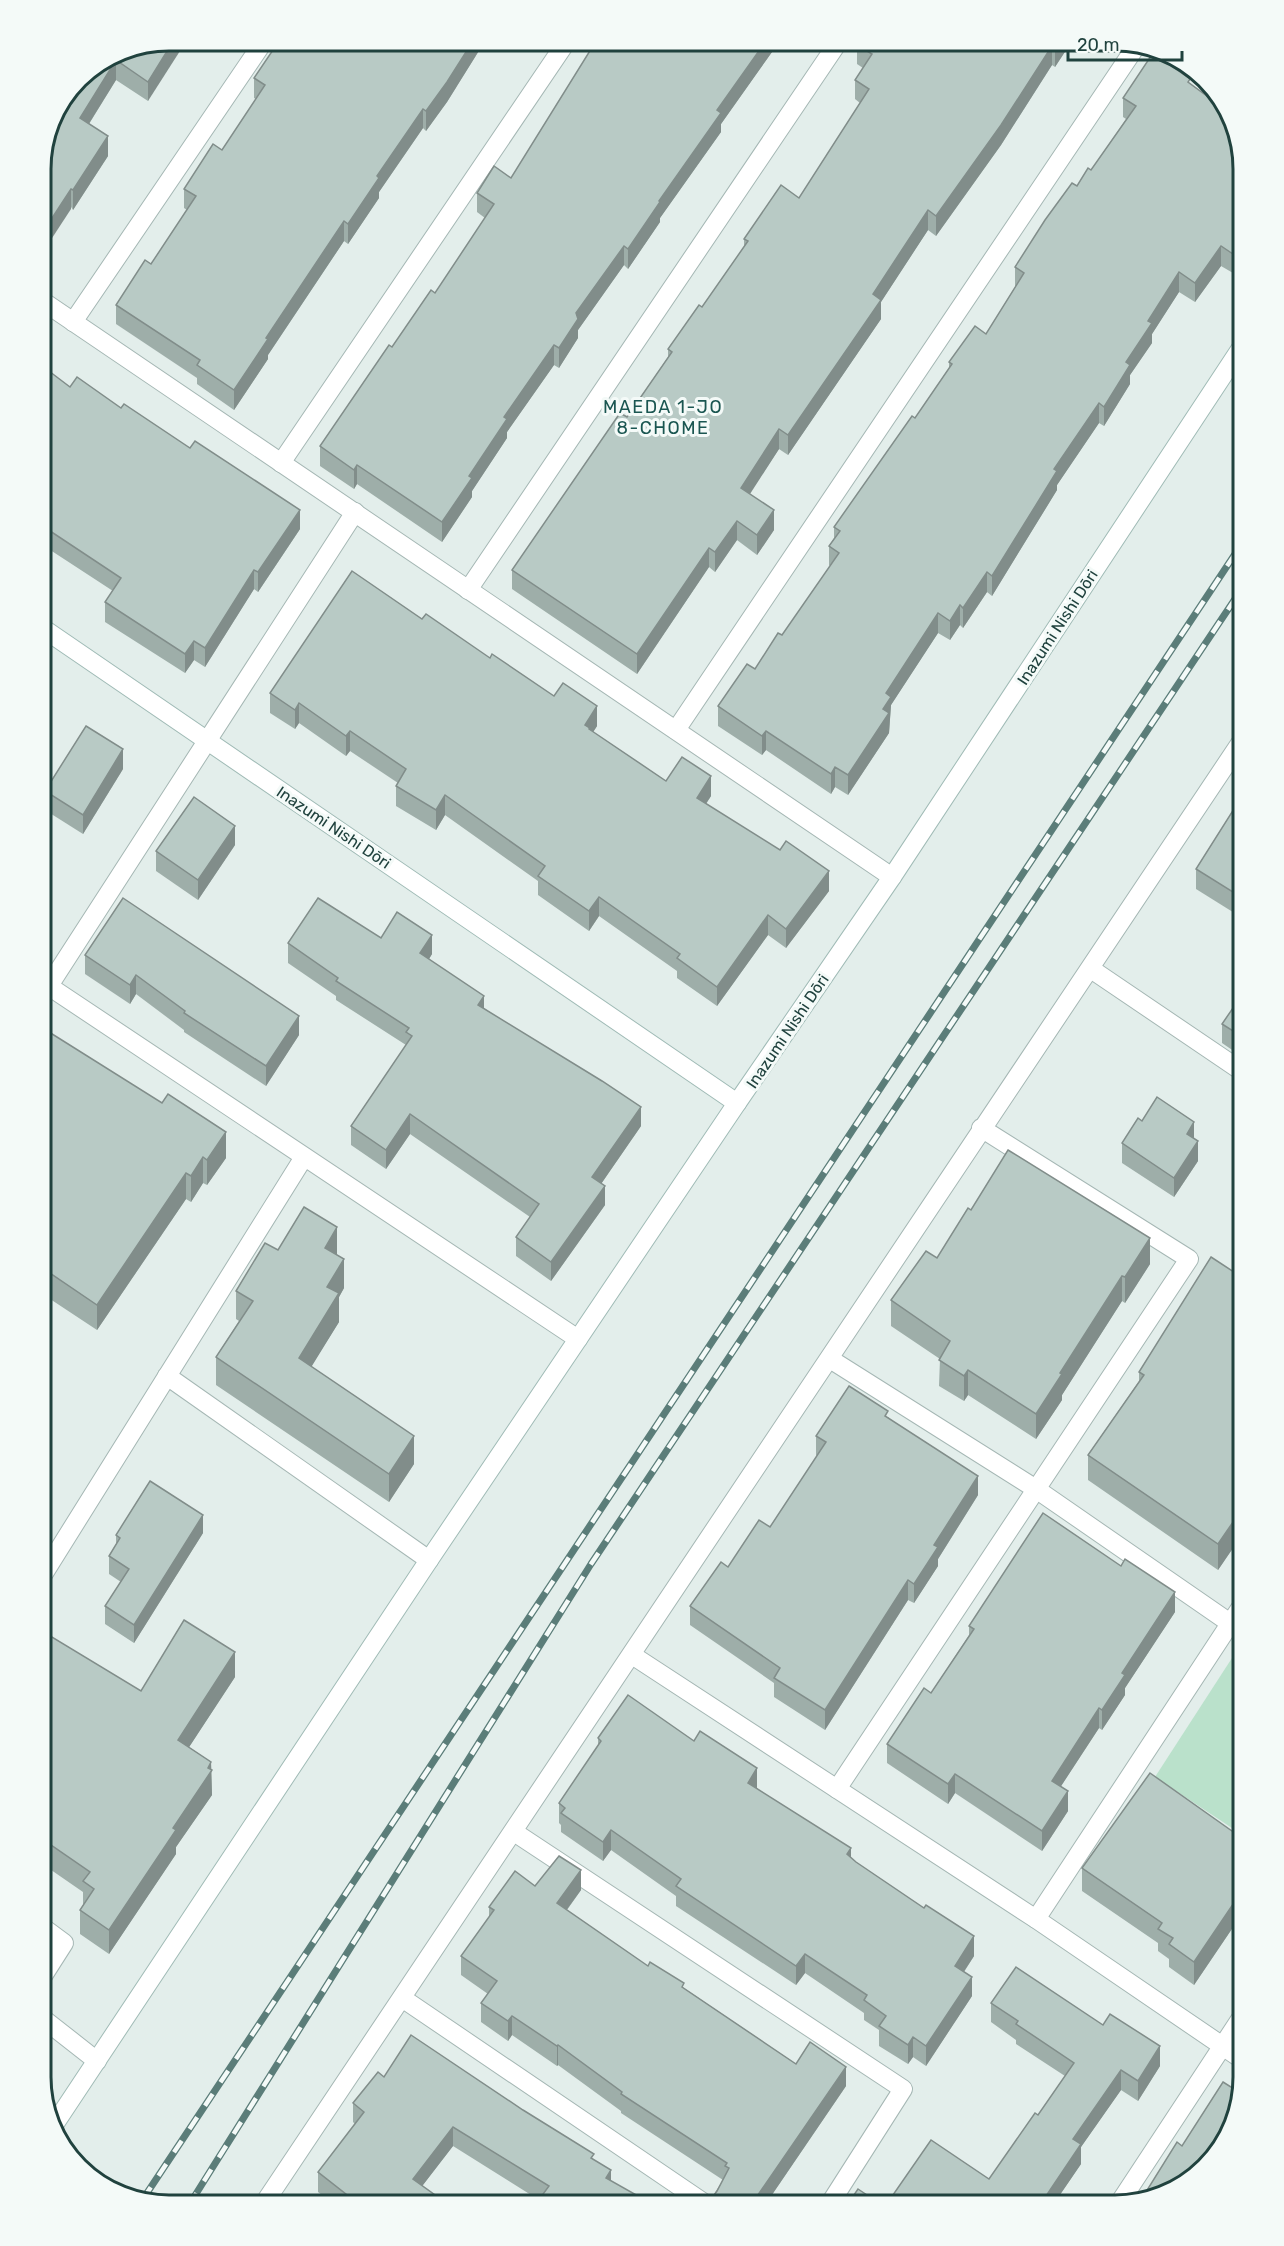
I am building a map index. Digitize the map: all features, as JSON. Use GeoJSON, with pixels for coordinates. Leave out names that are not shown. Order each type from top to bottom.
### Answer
{"type":"FeatureCollection","features":[{"type":"Feature","properties":{"kind":"street"},"geometry":{"type":"LineString","coordinates":[[73,322],[257,51]]}},
{"type":"Feature","properties":{"kind":"street"},"geometry":{"type":"LineString","coordinates":[[281,463],[560,51]]}},
{"type":"Feature","properties":{"kind":"street"},"geometry":{"type":"LineString","coordinates":[[468,590],[831,51]]}},
{"type":"Feature","properties":{"kind":"street"},"geometry":{"type":"LineString","coordinates":[[676,730],[1132,52]]}},
{"type":"Feature","properties":{"kind":"street"},"geometry":{"type":"LineString","coordinates":[[51,307],[892,877]]}},
{"type":"Feature","properties":{"kind":"street","name":"Inazumi Nishi Dōri"},"geometry":{"type":"LineString","coordinates":[[51,634],[737,1103],[892,877],[1233,362]]}},
{"type":"Feature","properties":{"kind":"street"},"geometry":{"type":"LineString","coordinates":[[51,976],[208,741],[355,512]]}},
{"type":"Feature","properties":{"kind":"street"},"geometry":{"type":"LineString","coordinates":[[276,2195],[402,1998],[830,1359],[981,1128],[1233,761]]}},
{"type":"Feature","properties":{"kind":"street"},"geometry":{"type":"LineString","coordinates":[[1091,969],[1233,1065]]}},
{"type":"Feature","properties":{"kind":"street"},"geometry":{"type":"LineString","coordinates":[[51,993],[304,1157],[578,1339]]}},
{"type":"Feature","properties":{"kind":"street"},"geometry":{"type":"LineString","coordinates":[[59,2119],[429,1560],[737,1103]]}},
{"type":"Feature","properties":{"kind":"street"},"geometry":{"type":"LineString","coordinates":[[837,1789],[1189,1259],[981,1128]]}},
{"type":"Feature","properties":{"kind":"street"},"geometry":{"type":"LineString","coordinates":[[51,1561],[304,1157]]}},
{"type":"Feature","properties":{"kind":"street"},"geometry":{"type":"LineString","coordinates":[[830,1359],[1036,1489],[1233,1625]]}},
{"type":"Feature","properties":{"kind":"street"},"geometry":{"type":"LineString","coordinates":[[167,1376],[429,1560]]}},
{"type":"Feature","properties":{"kind":"street"},"geometry":{"type":"LineString","coordinates":[[1036,1920],[1233,1634]]}},
{"type":"Feature","properties":{"kind":"street"},"geometry":{"type":"LineString","coordinates":[[632,1655],[1036,1920],[1233,2053]]}},
{"type":"Feature","properties":{"kind":"street"},"geometry":{"type":"LineString","coordinates":[[514,1832],[903,2089],[835,2195]]}},
{"type":"Feature","properties":{"kind":"street"},"geometry":{"type":"LineString","coordinates":[[51,1934],[64,1943],[51,1962]]}},
{"type":"Feature","properties":{"kind":"street"},"geometry":{"type":"LineString","coordinates":[[402,1998],[692,2195]]}},
{"type":"Feature","properties":{"kind":"street"},"geometry":{"type":"LineString","coordinates":[[51,2025],[98,2061]]}},
{"type":"Feature","properties":{"kind":"street"},"geometry":{"type":"LineString","coordinates":[[1125,2194],[1233,2030]]}},
{"type":"Feature","properties":{"kind":"green space"},"geometry":{"type":"Polygon","coordinates":[[[1232,1658],[1233,1658],[1233,1829],[1155,1777],[1232,1658]]]}},
{"type":"Feature","properties":{"kind":"building"},"geometry":{"type":"Polygon","coordinates":[[[167,51],[148,82],[119,62],[146,53],[167,51]]]}},
{"type":"Feature","properties":{"kind":"building"},"geometry":{"type":"Polygon","coordinates":[[[272,51],[467,51],[447,82],[426,111],[423,109],[377,176],[379,178],[348,224],[344,221],[234,390],[197,365],[200,360],[116,305],[145,260],[151,264],[196,196],[184,189],[213,144],[222,150],[265,85],[254,78],[272,51]]]}},
{"type":"Feature","properties":{"kind":"building"},"geometry":{"type":"Polygon","coordinates":[[[590,51],[759,51],[717,110],[721,113],[628,249],[624,246],[576,313],[578,319],[559,348],[554,345],[504,417],[507,419],[469,476],[472,478],[442,522],[357,465],[354,470],[320,446],[389,345],[392,347],[431,290],[435,293],[494,204],[477,193],[494,166],[511,178],[590,51]]]}},
{"type":"Feature","properties":{"kind":"building"},"geometry":{"type":"Polygon","coordinates":[[[867,51],[1049,51],[1001,125],[936,216],[928,210],[873,294],[881,300],[788,435],[779,429],[741,488],[774,510],[757,535],[737,521],[715,552],[709,548],[637,654],[512,570],[620,413],[627,417],[672,352],[668,349],[699,305],[702,307],[748,241],[744,239],[781,185],[799,198],[869,89],[855,80],[872,54],[867,51]]]}},
{"type":"Feature","properties":{"kind":"building"},"geometry":{"type":"Polygon","coordinates":[[[1151,56],[1167,63],[1190,79],[1188,82],[1208,97],[1224,124],[1232,154],[1233,254],[1221,246],[1195,283],[1179,272],[1148,321],[1152,323],[1126,362],[1130,365],[1104,407],[1099,403],[1054,469],[1057,471],[992,576],[987,572],[963,608],[960,605],[950,621],[938,613],[886,693],[891,697],[883,709],[889,713],[848,775],[835,767],[831,774],[766,731],[762,736],[718,706],[747,664],[755,669],[778,633],[782,635],[839,553],[829,546],[840,531],[834,527],[912,416],[915,418],[952,364],[949,362],[975,326],[986,334],[1024,273],[1015,267],[1045,220],[1072,183],[1077,186],[1088,168],[1091,170],[1136,106],[1123,98],[1151,56]]]}},
{"type":"Feature","properties":{"kind":"building"},"geometry":{"type":"Polygon","coordinates":[[[112,66],[80,118],[108,136],[73,190],[71,189],[51,220],[51,161],[60,124],[80,91],[97,75],[112,66]]]}},
{"type":"Feature","properties":{"kind":"building"},"geometry":{"type":"Polygon","coordinates":[[[51,373],[70,387],[77,377],[121,408],[124,404],[190,448],[195,441],[300,510],[258,572],[254,570],[205,648],[194,641],[185,654],[105,602],[121,578],[51,532],[51,373]]]}},
{"type":"Feature","properties":{"kind":"building"},"geometry":{"type":"Polygon","coordinates":[[[352,571],[422,619],[426,614],[490,658],[492,654],[554,696],[563,683],[597,706],[585,725],[589,729],[666,781],[682,757],[711,776],[697,798],[780,850],[786,841],[829,871],[786,929],[768,915],[717,987],[677,958],[680,954],[599,897],[589,911],[538,876],[545,866],[445,795],[436,810],[396,786],[406,769],[350,731],[346,736],[299,703],[295,710],[270,693],[352,571]]]}},
{"type":"Feature","properties":{"kind":"building"},"geometry":{"type":"Polygon","coordinates":[[[86,726],[123,749],[83,815],[51,795],[51,781],[86,726]]]}},
{"type":"Feature","properties":{"kind":"building"},"geometry":{"type":"Polygon","coordinates":[[[194,797],[235,826],[198,880],[156,851],[194,797]]]}},
{"type":"Feature","properties":{"kind":"building"},"geometry":{"type":"Polygon","coordinates":[[[1233,810],[1233,892],[1196,869],[1233,810]]]}},
{"type":"Feature","properties":{"kind":"building"},"geometry":{"type":"Polygon","coordinates":[[[123,898],[299,1016],[266,1066],[184,1013],[185,1011],[136,975],[130,985],[85,955],[123,898]]]}},
{"type":"Feature","properties":{"kind":"building"},"geometry":{"type":"Polygon","coordinates":[[[318,898],[381,938],[397,912],[432,935],[420,953],[484,996],[478,1005],[641,1107],[592,1177],[605,1186],[551,1262],[516,1237],[539,1204],[410,1114],[386,1150],[351,1126],[412,1036],[406,1032],[409,1028],[336,981],[338,978],[288,943],[318,898]]]}},
{"type":"Feature","properties":{"kind":"building"},"geometry":{"type":"Polygon","coordinates":[[[1233,1008],[1233,1031],[1222,1024],[1233,1008]]]}},
{"type":"Feature","properties":{"kind":"building"},"geometry":{"type":"Polygon","coordinates":[[[51,1033],[162,1103],[168,1094],[226,1132],[207,1160],[203,1157],[191,1176],[186,1173],[97,1305],[51,1274],[51,1033]]]}},
{"type":"Feature","properties":{"kind":"building"},"geometry":{"type":"Polygon","coordinates":[[[1157,1097],[1194,1122],[1187,1134],[1198,1141],[1174,1178],[1122,1143],[1138,1118],[1142,1121],[1157,1097]]]}},
{"type":"Feature","properties":{"kind":"building"},"geometry":{"type":"Polygon","coordinates":[[[1008,1150],[1150,1238],[1125,1277],[1122,1276],[1036,1414],[968,1370],[964,1376],[939,1360],[950,1341],[891,1300],[926,1251],[937,1258],[968,1208],[971,1210],[1008,1150]]]}},
{"type":"Feature","properties":{"kind":"building"},"geometry":{"type":"Polygon","coordinates":[[[304,1207],[337,1227],[325,1248],[344,1259],[327,1287],[339,1293],[299,1358],[414,1436],[389,1474],[216,1357],[253,1301],[236,1291],[265,1243],[278,1250],[304,1207]]]}},
{"type":"Feature","properties":{"kind":"building"},"geometry":{"type":"Polygon","coordinates":[[[1211,1257],[1233,1271],[1233,1522],[1218,1544],[1088,1455],[1144,1375],[1139,1372],[1211,1257]]]}},
{"type":"Feature","properties":{"kind":"building"},"geometry":{"type":"Polygon","coordinates":[[[849,1386],[888,1411],[885,1416],[978,1476],[934,1545],[938,1547],[914,1584],[908,1580],[825,1710],[774,1678],[780,1668],[690,1606],[721,1562],[728,1567],[759,1520],[770,1527],[826,1442],[816,1436],[849,1386]]]}},
{"type":"Feature","properties":{"kind":"building"},"geometry":{"type":"Polygon","coordinates":[[[150,1481],[203,1515],[134,1625],[105,1606],[129,1569],[109,1556],[120,1538],[116,1535],[150,1481]]]}},
{"type":"Feature","properties":{"kind":"building"},"geometry":{"type":"Polygon","coordinates":[[[1043,1513],[1121,1566],[1125,1559],[1175,1592],[1122,1673],[1125,1675],[1102,1710],[1099,1708],[1052,1781],[1068,1791],[1042,1831],[955,1774],[948,1784],[887,1744],[924,1688],[931,1693],[974,1629],[969,1626],[1043,1513]]]}},
{"type":"Feature","properties":{"kind":"building"},"geometry":{"type":"Polygon","coordinates":[[[184,1620],[235,1652],[178,1740],[211,1762],[208,1768],[212,1770],[173,1828],[176,1830],[109,1930],[80,1910],[94,1889],[83,1881],[90,1872],[51,1845],[51,1636],[141,1691],[184,1620]]]}},
{"type":"Feature","properties":{"kind":"building"},"geometry":{"type":"Polygon","coordinates":[[[628,1695],[694,1741],[700,1731],[757,1768],[748,1783],[851,1848],[847,1854],[856,1862],[924,1908],[926,1905],[974,1936],[955,1966],[972,1977],[926,2046],[913,2037],[908,2045],[879,2026],[886,2016],[864,2000],[867,1995],[805,1954],[796,1966],[676,1886],[681,1879],[611,1830],[603,1842],[561,1813],[565,1808],[559,1803],[601,1741],[598,1738],[628,1695]]]}},
{"type":"Feature","properties":{"kind":"building"},"geometry":{"type":"Polygon","coordinates":[[[1150,1773],[1233,1830],[1233,1904],[1194,1962],[1169,1944],[1173,1938],[1158,1929],[1162,1923],[1082,1868],[1150,1773]]]}},
{"type":"Feature","properties":{"kind":"building"},"geometry":{"type":"Polygon","coordinates":[[[559,1856],[581,1870],[557,1903],[648,1966],[650,1962],[684,1983],[682,1987],[796,2064],[810,2042],[846,2067],[758,2195],[714,2195],[729,2168],[725,2166],[727,2163],[621,2094],[622,2092],[558,2045],[512,2016],[508,2021],[481,2003],[497,1981],[461,1956],[494,1910],[489,1907],[515,1871],[535,1886],[559,1856]]]}},
{"type":"Feature","properties":{"kind":"building"},"geometry":{"type":"Polygon","coordinates":[[[1016,1967],[1103,2025],[1110,2014],[1160,2046],[1138,2081],[1121,2070],[1073,2139],[1081,2144],[1047,2195],[893,2195],[931,2140],[989,2179],[1035,2113],[1038,2115],[1074,2063],[1016,2024],[1018,2021],[991,2003],[1016,1967]]]}},
{"type":"Feature","properties":{"kind":"building"},"geometry":{"type":"Polygon","coordinates":[[[411,2035],[523,2110],[594,2154],[591,2158],[611,2170],[606,2178],[636,2195],[542,2195],[549,2186],[453,2127],[413,2179],[435,2195],[347,2195],[318,2172],[364,2112],[353,2103],[378,2072],[384,2077],[411,2035]]]}},
{"type":"Feature","properties":{"kind":"building"},"geometry":{"type":"Polygon","coordinates":[[[1223,2082],[1232,2088],[1224,2122],[1204,2155],[1180,2175],[1147,2190],[1177,2142],[1182,2146],[1223,2082]]]}},
{"type":"Feature","properties":{"kind":"building"},"geometry":{"type":"Polygon","coordinates":[[[858,2189],[867,2195],[854,2195],[858,2189]]]}},
{"type":"Feature","properties":{"kind":"railway"},"geometry":{"type":"LineString","coordinates":[[147,2193],[1233,557]]}},
{"type":"Feature","properties":{"kind":"railway"},"geometry":{"type":"LineString","coordinates":[[195,2195],[591,1564],[1233,602]]}},
{"type":"Feature","properties":{"kind":"district","name":"MAEDA 1-JO 8-CHOME"},"geometry":{"type":"Point","coordinates":[663,417]}}]}
